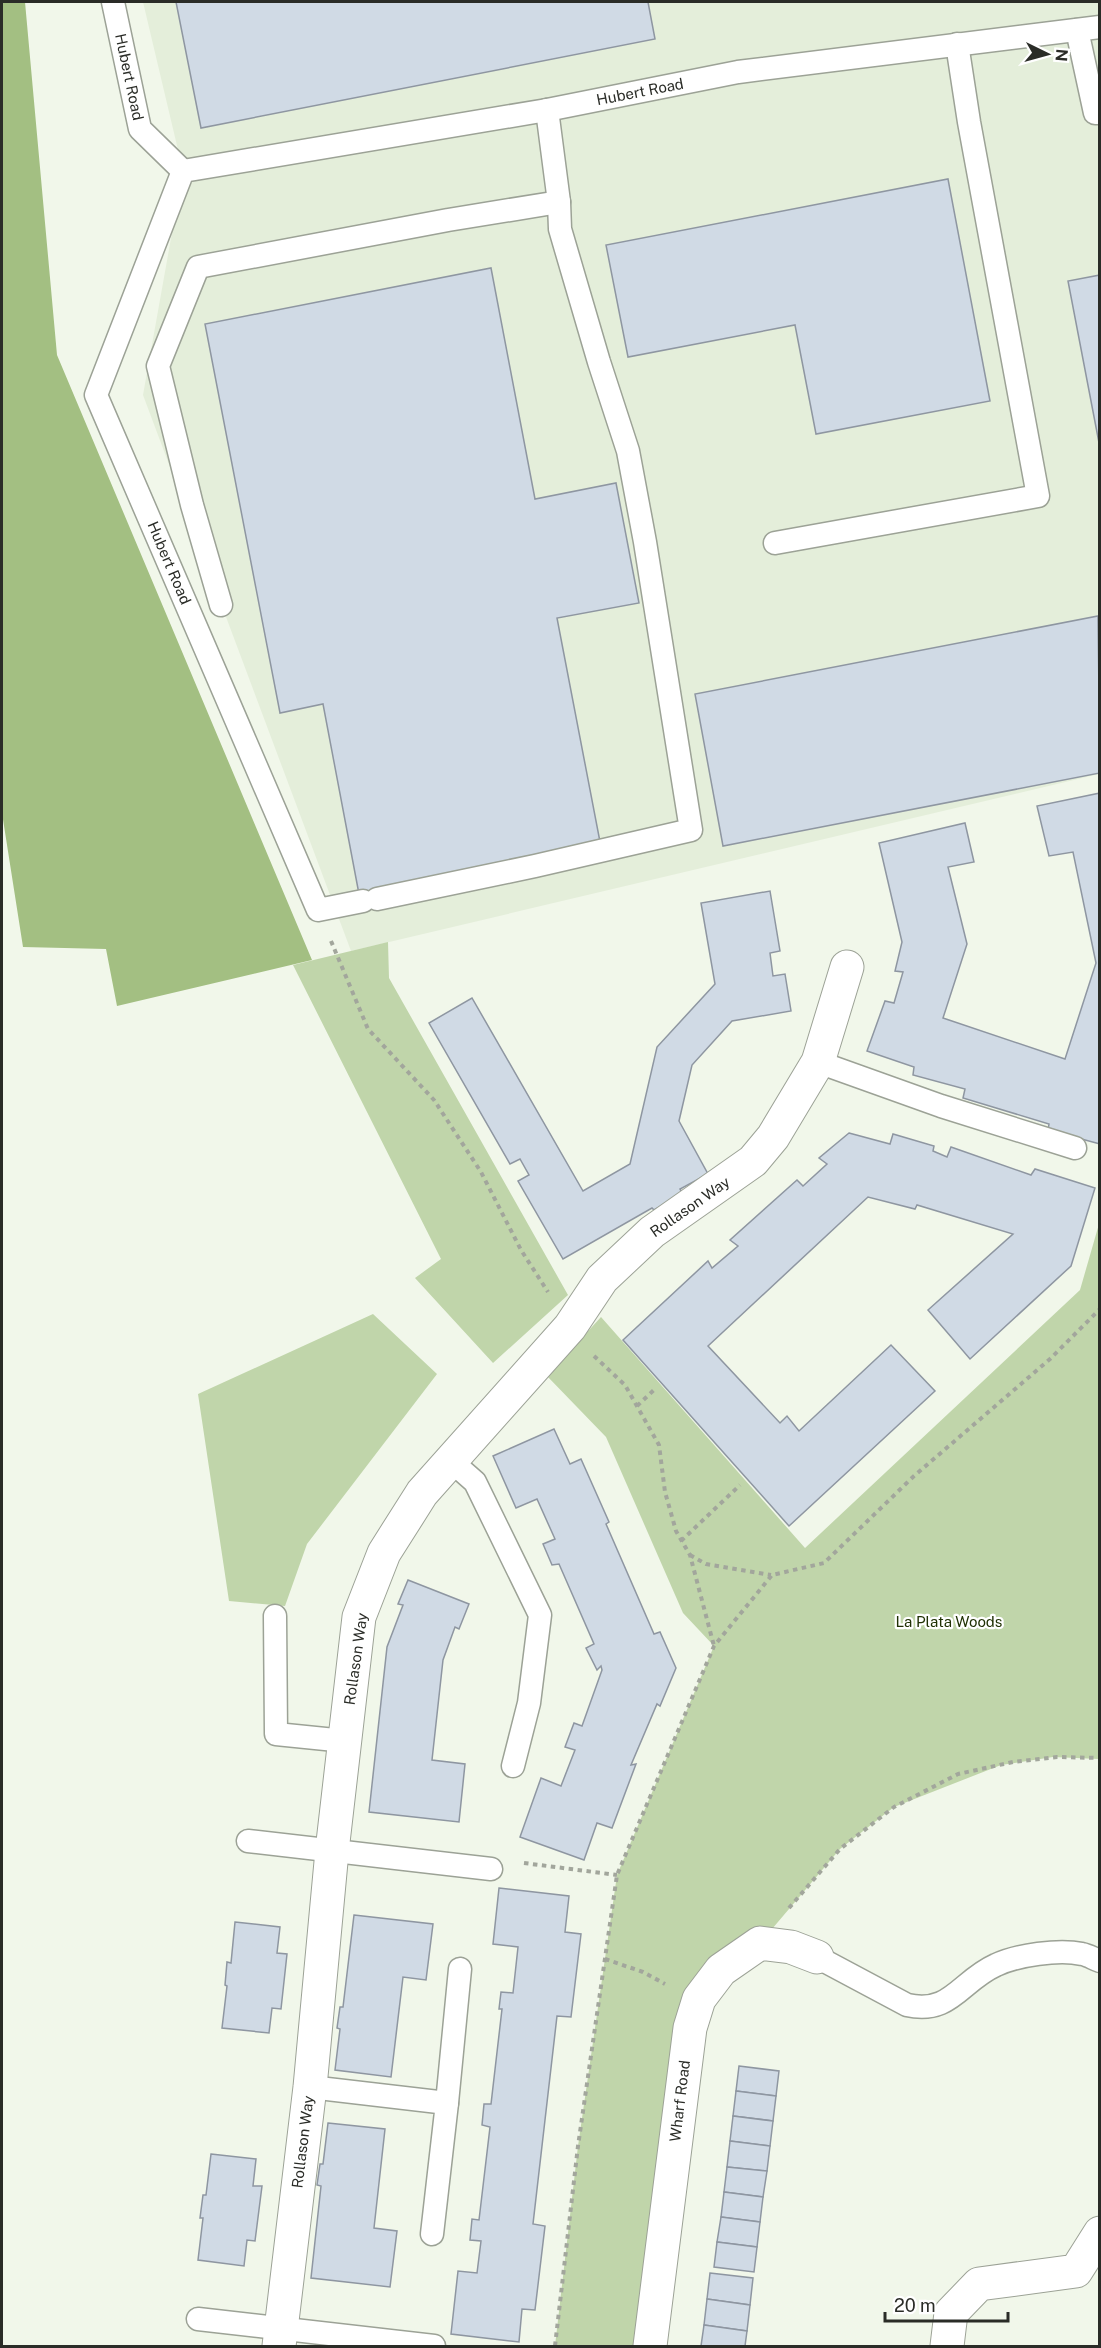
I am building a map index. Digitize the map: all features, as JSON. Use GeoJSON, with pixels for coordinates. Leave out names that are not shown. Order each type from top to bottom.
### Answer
{"type":"FeatureCollection","features":[{"type":"Feature","properties":{"kind":"street","name":"Rollason Way"},"geometry":{"type":"LineString","coordinates":[[280,2337],[310,2087],[332,1851],[359,1617],[384,1553],[422,1493],[570,1326],[602,1279],[652,1232],[732,1178],[753,1161],[773,1137],[818,1062],[847,967]]}},
{"type":"Feature","properties":{"kind":"street"},"geometry":{"type":"LineString","coordinates":[[760,1943],[791,1947],[817,1957]]}},
{"type":"Feature","properties":{"kind":"street","name":"Wharf Road"},"geometry":{"type":"LineString","coordinates":[[650,2346],[690,2028],[699,1999],[721,1970],[760,1943]]}},
{"type":"Feature","properties":{"kind":"street"},"geometry":{"type":"LineString","coordinates":[[947,2346],[951,2313],[980,2284],[1076,2271],[1100,2233]]}},
{"type":"Feature","properties":{"kind":"lane","name":"Hubert Road"},"geometry":{"type":"LineString","coordinates":[[113,2],[140,129],[183,171]]}},
{"type":"Feature","properties":{"kind":"lane","name":"Hubert Road"},"geometry":{"type":"LineString","coordinates":[[183,171],[547,110],[738,72],[1100,27]]}},
{"type":"Feature","properties":{"kind":"lane"},"geometry":{"type":"LineString","coordinates":[[1077,30],[1095,113],[1100,113]]}},
{"type":"Feature","properties":{"kind":"lane"},"geometry":{"type":"LineString","coordinates":[[776,543],[1038,496],[969,122],[957,44]]}},
{"type":"Feature","properties":{"kind":"lane"},"geometry":{"type":"LineString","coordinates":[[318,910],[535,867],[691,830],[645,542],[628,451],[560,229],[559,202],[547,110]]}},
{"type":"Feature","properties":{"kind":"lane","name":"Hubert Road"},"geometry":{"type":"LineString","coordinates":[[183,171],[96,395],[318,910]]}},
{"type":"Feature","properties":{"kind":"lane"},"geometry":{"type":"LineString","coordinates":[[221,605],[192,505],[158,366],[198,267],[448,220],[559,202]]}},
{"type":"Feature","properties":{"kind":"lane"},"geometry":{"type":"LineString","coordinates":[[818,1062],[940,1106],[1075,1148]]}},
{"type":"Feature","properties":{"kind":"lane"},"geometry":{"type":"LineString","coordinates":[[450,1460],[475,1482],[540,1615],[529,1703],[513,1766]]}},
{"type":"Feature","properties":{"kind":"lane"},"geometry":{"type":"LineString","coordinates":[[275,1616],[276,1734],[345,1742]]}},
{"type":"Feature","properties":{"kind":"lane"},"geometry":{"type":"LineString","coordinates":[[248,1841],[490,1869]]}},
{"type":"Feature","properties":{"kind":"lane"},"geometry":{"type":"LineString","coordinates":[[817,1957],[907,2005],[923,2008],[945,2003],[964,1985],[996,1965],[1034,1954],[1082,1954],[1100,1961]]}},
{"type":"Feature","properties":{"kind":"lane"},"geometry":{"type":"LineString","coordinates":[[432,2234],[460,1969]]}},
{"type":"Feature","properties":{"kind":"lane"},"geometry":{"type":"LineString","coordinates":[[310,2087],[447,2103]]}},
{"type":"Feature","properties":{"kind":"lane"},"geometry":{"type":"LineString","coordinates":[[198,2319],[280,2337],[434,2346]]}},
{"type":"Feature","properties":{"kind":"path"},"geometry":{"type":"LineString","coordinates":[[318,910],[368,1029],[434,1100],[481,1172],[521,1250],[570,1326],[585,1348],[625,1384],[659,1445],[666,1492],[676,1532],[690,1555],[714,1646]]}},
{"type":"Feature","properties":{"kind":"path"},"geometry":{"type":"LineString","coordinates":[[690,1555],[706,1564],[772,1575],[824,1563],[914,1476],[1050,1359],[1100,1309]]}},
{"type":"Feature","properties":{"kind":"path"},"geometry":{"type":"LineString","coordinates":[[637,1406],[655,1389]]}},
{"type":"Feature","properties":{"kind":"path"},"geometry":{"type":"LineString","coordinates":[[681,1541],[740,1485]]}},
{"type":"Feature","properties":{"kind":"path"},"geometry":{"type":"LineString","coordinates":[[555,2346],[578,2146],[617,1875],[714,1646],[772,1575]]}},
{"type":"Feature","properties":{"kind":"path"},"geometry":{"type":"LineString","coordinates":[[760,1943],[840,1849],[894,1807],[958,1774],[1013,1762],[1057,1756],[1100,1758]]}},
{"type":"Feature","properties":{"kind":"path"},"geometry":{"type":"LineString","coordinates":[[490,1869],[500,1860],[617,1875]]}},
{"type":"Feature","properties":{"kind":"path"},"geometry":{"type":"LineString","coordinates":[[605,1959],[644,1972],[668,1986],[682,2003],[690,2028]]}},
{"type":"Feature","properties":{"kind":"shaded area"},"geometry":{"type":"Polygon","coordinates":[[[143,2],[1099,2],[1099,774],[351,951],[143,395],[183,171],[143,2]]]}},
{"type":"Feature","properties":{"kind":"green space"},"geometry":{"type":"Polygon","coordinates":[[[2,2],[25,2],[57,355],[312,960],[117,1006],[106,949],[23,947],[2,813],[2,2]]]}},
{"type":"Feature","properties":{"kind":"green space"},"geometry":{"type":"Polygon","coordinates":[[[388,942],[389,978],[568,1295],[493,1363],[415,1278],[441,1259],[293,965],[388,942]]]}},
{"type":"Feature","properties":{"kind":"green space","name":"La Plata Woods"},"geometry":{"type":"Polygon","coordinates":[[[1099,1224],[1099,1759],[1053,1757],[1001,1765],[894,1807],[840,1849],[760,1943],[699,1999],[650,2346],[555,2346],[578,2146],[617,1875],[714,1646],[683,1613],[606,1437],[547,1376],[601,1317],[805,1548],[1080,1290],[1099,1224]]]}},
{"type":"Feature","properties":{"kind":"green space"},"geometry":{"type":"Polygon","coordinates":[[[373,1314],[437,1374],[307,1544],[285,1606],[229,1601],[198,1394],[373,1314]]]}},
{"type":"Feature","properties":{"kind":"building"},"geometry":{"type":"Polygon","coordinates":[[[176,2],[648,2],[655,39],[201,128],[176,2]]]}},
{"type":"Feature","properties":{"kind":"building"},"geometry":{"type":"Polygon","coordinates":[[[948,179],[990,401],[816,434],[795,325],[628,357],[606,245],[948,179]]]}},
{"type":"Feature","properties":{"kind":"building"},"geometry":{"type":"Polygon","coordinates":[[[491,268],[535,499],[616,483],[639,603],[557,618],[601,847],[359,894],[323,704],[280,713],[205,324],[491,268]]]}},
{"type":"Feature","properties":{"kind":"building"},"geometry":{"type":"Polygon","coordinates":[[[1100,275],[1100,448],[1068,281],[1100,275]]]}},
{"type":"Feature","properties":{"kind":"building"},"geometry":{"type":"Polygon","coordinates":[[[1098,616],[1100,773],[723,846],[695,694],[1098,616]]]}},
{"type":"Feature","properties":{"kind":"building"},"geometry":{"type":"Polygon","coordinates":[[[1100,793],[1100,1144],[1048,1130],[1049,1124],[963,1098],[965,1089],[913,1075],[914,1067],[867,1051],[885,1001],[894,1003],[903,972],[895,971],[902,942],[879,843],[965,823],[974,862],[948,867],[967,944],[943,1018],[1065,1059],[1096,963],[1073,852],[1049,856],[1037,806],[1100,793]]]}},
{"type":"Feature","properties":{"kind":"building"},"geometry":{"type":"Polygon","coordinates":[[[770,891],[780,951],[770,953],[773,976],[785,974],[791,1011],[732,1021],[692,1065],[679,1121],[708,1174],[680,1189],[683,1194],[654,1210],[652,1208],[563,1259],[518,1181],[529,1175],[520,1159],[510,1164],[429,1023],[472,998],[583,1191],[630,1164],[657,1047],[715,984],[701,903],[770,891]]]}},
{"type":"Feature","properties":{"kind":"building"},"geometry":{"type":"Polygon","coordinates":[[[849,1133],[890,1144],[893,1134],[934,1146],[933,1151],[947,1157],[951,1147],[1031,1175],[1035,1169],[1095,1188],[1071,1266],[970,1359],[928,1310],[1013,1234],[917,1205],[915,1209],[868,1197],[708,1346],[780,1423],[787,1416],[799,1431],[891,1345],[935,1391],[789,1526],[623,1340],[708,1261],[712,1268],[738,1246],[730,1240],[797,1180],[803,1186],[827,1164],[819,1158],[849,1133]]]}},
{"type":"Feature","properties":{"kind":"building"},"geometry":{"type":"Polygon","coordinates":[[[554,1429],[570,1464],[581,1459],[609,1522],[606,1524],[654,1634],[660,1632],[676,1668],[660,1706],[657,1704],[631,1765],[636,1764],[612,1828],[597,1823],[584,1860],[520,1837],[541,1778],[561,1786],[575,1750],[565,1747],[574,1723],[582,1726],[602,1670],[601,1666],[597,1670],[586,1648],[594,1644],[559,1564],[552,1565],[543,1544],[555,1539],[537,1499],[516,1508],[493,1456],[554,1429]]]}},
{"type":"Feature","properties":{"kind":"building"},"geometry":{"type":"Polygon","coordinates":[[[408,1580],[469,1604],[459,1629],[455,1627],[443,1660],[432,1760],[465,1764],[459,1822],[369,1812],[387,1647],[403,1605],[398,1604],[408,1580]]]}},
{"type":"Feature","properties":{"kind":"building"},"geometry":{"type":"Polygon","coordinates":[[[499,1888],[569,1896],[565,1932],[581,1934],[571,2017],[557,2016],[533,2224],[545,2226],[535,2310],[522,2309],[519,2342],[451,2334],[458,2271],[477,2273],[481,2241],[470,2240],[472,2219],[479,2220],[490,2127],[482,2125],[484,2104],[491,2104],[502,2009],[499,2009],[501,1992],[513,1993],[518,1947],[493,1944],[499,1888]]]}},
{"type":"Feature","properties":{"kind":"building"},"geometry":{"type":"Polygon","coordinates":[[[354,1915],[433,1924],[426,1980],[403,1977],[391,2077],[335,2070],[340,2029],[337,2028],[340,2007],[343,2007],[354,1915]]]}},
{"type":"Feature","properties":{"kind":"building"},"geometry":{"type":"Polygon","coordinates":[[[235,1922],[280,1927],[277,1953],[287,1954],[281,2009],[272,2008],[269,2033],[222,2028],[227,1986],[225,1985],[227,1962],[231,1963],[235,1922]]]}},
{"type":"Feature","properties":{"kind":"building"},"geometry":{"type":"Polygon","coordinates":[[[739,2066],[779,2071],[776,2096],[736,2091],[739,2066]]]}},
{"type":"Feature","properties":{"kind":"building"},"geometry":{"type":"Polygon","coordinates":[[[736,2091],[776,2096],[773,2121],[733,2116],[736,2091]]]}},
{"type":"Feature","properties":{"kind":"building"},"geometry":{"type":"Polygon","coordinates":[[[733,2116],[773,2121],[770,2146],[730,2141],[733,2116]]]}},
{"type":"Feature","properties":{"kind":"building"},"geometry":{"type":"Polygon","coordinates":[[[328,2123],[385,2129],[374,2228],[397,2231],[390,2287],[311,2278],[321,2186],[317,2185],[320,2164],[323,2164],[328,2123]]]}},
{"type":"Feature","properties":{"kind":"building"},"geometry":{"type":"Polygon","coordinates":[[[730,2141],[770,2146],[767,2171],[727,2167],[730,2141]]]}},
{"type":"Feature","properties":{"kind":"building"},"geometry":{"type":"Polygon","coordinates":[[[211,2154],[256,2159],[253,2186],[262,2186],[255,2241],[247,2240],[244,2266],[198,2260],[203,2218],[200,2218],[203,2195],[206,2195],[211,2154]]]}},
{"type":"Feature","properties":{"kind":"building"},"geometry":{"type":"Polygon","coordinates":[[[727,2167],[767,2171],[763,2197],[724,2192],[727,2167]]]}},
{"type":"Feature","properties":{"kind":"building"},"geometry":{"type":"Polygon","coordinates":[[[724,2192],[763,2197],[760,2222],[721,2217],[724,2192]]]}},
{"type":"Feature","properties":{"kind":"building"},"geometry":{"type":"Polygon","coordinates":[[[721,2217],[760,2222],[757,2247],[717,2242],[721,2217]]]}},
{"type":"Feature","properties":{"kind":"building"},"geometry":{"type":"Polygon","coordinates":[[[717,2242],[757,2247],[754,2272],[714,2267],[717,2242]]]}},
{"type":"Feature","properties":{"kind":"building"},"geometry":{"type":"Polygon","coordinates":[[[710,2273],[753,2278],[750,2305],[707,2299],[710,2273]]]}},
{"type":"Feature","properties":{"kind":"building"},"geometry":{"type":"Polygon","coordinates":[[[707,2299],[750,2305],[747,2331],[704,2325],[707,2299]]]}},
{"type":"Feature","properties":{"kind":"building"},"geometry":{"type":"Polygon","coordinates":[[[704,2325],[747,2331],[745,2346],[701,2346],[704,2325]]]}}]}
